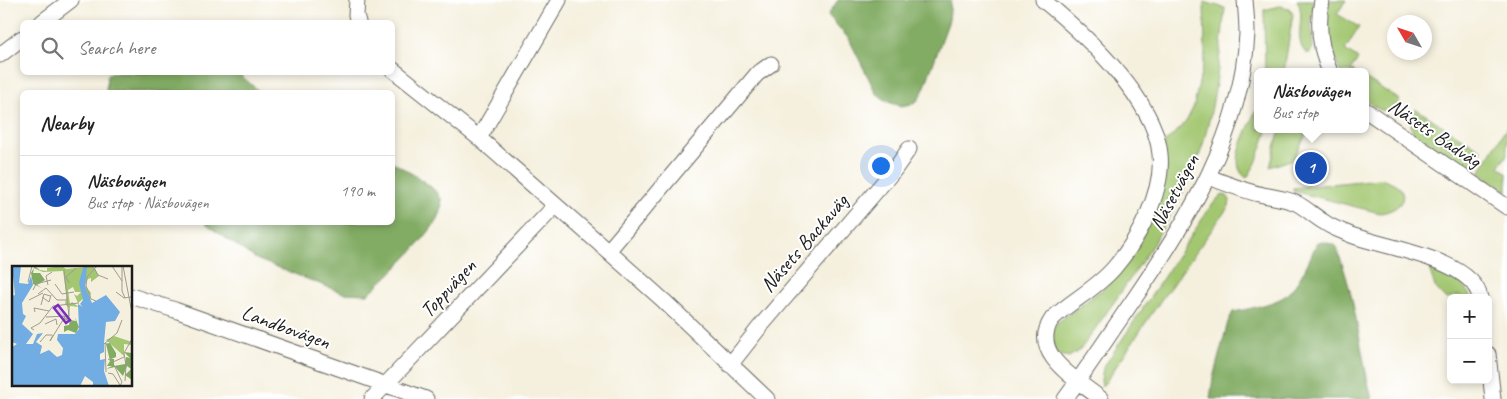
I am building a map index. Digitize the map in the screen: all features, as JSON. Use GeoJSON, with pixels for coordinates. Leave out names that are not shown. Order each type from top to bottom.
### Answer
{"type":"FeatureCollection","features":[{"type":"Feature","properties":{"kind":"street"},"geometry":{"type":"LineString","coordinates":[[45,20],[71,0]]}},
{"type":"Feature","properties":{"kind":"street"},"geometry":{"type":"LineString","coordinates":[[357,0],[357,20]]}},
{"type":"Feature","properties":{"kind":"street"},"geometry":{"type":"LineString","coordinates":[[479,138],[559,0]]}},
{"type":"Feature","properties":{"kind":"street"},"geometry":{"type":"LineString","coordinates":[[1043,0],[1075,28],[1130,88],[1149,119],[1158,140],[1160,171],[1153,202],[1130,246],[1114,268],[1101,281],[1058,313],[1048,325],[1045,336],[1048,352],[1063,369],[1101,399]]}},
{"type":"Feature","properties":{"kind":"street","name":"Näsetvägen"},"geometry":{"type":"LineString","coordinates":[[1065,399],[1166,252],[1209,177],[1231,117],[1242,75],[1246,34],[1246,0]]}},
{"type":"Feature","properties":{"kind":"street"},"geometry":{"type":"LineString","coordinates":[[1322,0],[1319,29],[1322,51],[1328,68]]}},
{"type":"Feature","properties":{"kind":"street"},"geometry":{"type":"LineString","coordinates":[[0,55],[20,40]]}},
{"type":"Feature","properties":{"kind":"street"},"geometry":{"type":"LineString","coordinates":[[608,251],[757,74],[771,64]]}},
{"type":"Feature","properties":{"kind":"street"},"geometry":{"type":"LineString","coordinates":[[395,71],[479,138],[608,251],[664,301],[767,399]]}},
{"type":"Feature","properties":{"kind":"street","name":"Näsets Badväg"},"geometry":{"type":"LineString","coordinates":[[1369,113],[1507,207]]}},
{"type":"Feature","properties":{"kind":"street","name":"Näsets Backaväg"},"geometry":{"type":"LineString","coordinates":[[730,365],[759,328],[895,169],[909,149]]}},
{"type":"Feature","properties":{"kind":"street"},"geometry":{"type":"LineString","coordinates":[[1209,177],[1245,191],[1295,203],[1337,230],[1442,263],[1453,268],[1467,279],[1479,294]]}},
{"type":"Feature","properties":{"kind":"street","name":"Toppvägen"},"geometry":{"type":"LineString","coordinates":[[372,399],[555,206]]}},
{"type":"Feature","properties":{"kind":"street","name":"Landbovägen"},"geometry":{"type":"LineString","coordinates":[[132,296],[276,345],[426,399]]}},
{"type":"Feature","properties":{"kind":"street"},"geometry":{"type":"LineString","coordinates":[[1491,384],[1493,399]]}},
{"type":"Feature","properties":{"kind":"green space"},"geometry":{"type":"Polygon","coordinates":[[[838,0],[951,0],[949,20],[924,89],[918,100],[912,104],[901,106],[888,102],[876,93],[849,39],[828,15],[838,0]]]}},
{"type":"Feature","properties":{"kind":"green space"},"geometry":{"type":"Polygon","coordinates":[[[1297,0],[1314,0],[1311,20],[1313,48],[1310,53],[1306,53],[1300,42],[1301,14],[1297,0]]]}},
{"type":"Feature","properties":{"kind":"green space"},"geometry":{"type":"Polygon","coordinates":[[[1330,0],[1346,0],[1337,14],[1359,27],[1345,50],[1358,59],[1352,68],[1339,68],[1327,28],[1330,0]]]}},
{"type":"Feature","properties":{"kind":"green space"},"geometry":{"type":"Polygon","coordinates":[[[1204,2],[1225,8],[1211,111],[1195,167],[1155,241],[1080,350],[1069,357],[1060,355],[1054,350],[1051,334],[1057,323],[1108,285],[1131,257],[1165,142],[1181,128],[1194,106],[1205,55],[1204,2]]]}},
{"type":"Feature","properties":{"kind":"green space"},"geometry":{"type":"Polygon","coordinates":[[[1280,6],[1289,8],[1293,14],[1284,68],[1265,68],[1264,10],[1280,6]]]}},
{"type":"Feature","properties":{"kind":"green space"},"geometry":{"type":"Polygon","coordinates":[[[108,75],[240,75],[258,90],[106,90],[108,75]]]}},
{"type":"Feature","properties":{"kind":"green space"},"geometry":{"type":"Polygon","coordinates":[[[1369,81],[1400,100],[1392,109],[1383,110],[1374,107],[1369,103],[1369,81]]]}},
{"type":"Feature","properties":{"kind":"green space"},"geometry":{"type":"Polygon","coordinates":[[[1416,109],[1481,150],[1470,170],[1414,134],[1411,122],[1416,109]]]}},
{"type":"Feature","properties":{"kind":"green space"},"geometry":{"type":"Polygon","coordinates":[[[1254,114],[1254,133],[1267,133],[1256,163],[1247,178],[1241,172],[1238,165],[1240,148],[1254,114]]]}},
{"type":"Feature","properties":{"kind":"green space"},"geometry":{"type":"Polygon","coordinates":[[[1507,127],[1507,155],[1499,167],[1507,173],[1507,191],[1479,173],[1507,127]]]}},
{"type":"Feature","properties":{"kind":"green space"},"geometry":{"type":"Polygon","coordinates":[[[1279,133],[1304,133],[1306,135],[1293,159],[1270,167],[1279,133]]]}},
{"type":"Feature","properties":{"kind":"green space"},"geometry":{"type":"Polygon","coordinates":[[[395,163],[433,189],[441,199],[440,214],[427,234],[397,267],[368,294],[343,293],[256,259],[207,225],[395,225],[395,163]]]}},
{"type":"Feature","properties":{"kind":"green space"},"geometry":{"type":"Polygon","coordinates":[[[1379,179],[1397,185],[1401,190],[1403,196],[1401,201],[1390,211],[1380,213],[1293,191],[1293,188],[1379,179]]]}},
{"type":"Feature","properties":{"kind":"green space"},"geometry":{"type":"Polygon","coordinates":[[[1223,195],[1227,196],[1230,200],[1229,206],[1102,386],[1103,368],[1209,209],[1223,195]]]}},
{"type":"Feature","properties":{"kind":"green space"},"geometry":{"type":"Polygon","coordinates":[[[1317,242],[1335,245],[1342,264],[1353,302],[1372,399],[1210,399],[1213,378],[1228,322],[1233,312],[1268,304],[1285,296],[1300,278],[1317,242]]]}},
{"type":"Feature","properties":{"kind":"green space"},"geometry":{"type":"Polygon","coordinates":[[[1428,265],[1458,281],[1469,294],[1447,294],[1446,299],[1435,287],[1428,265]]]}},
{"type":"Feature","properties":{"kind":"place","name":"Näsbovägen"},"geometry":{"type":"Point","coordinates":[1311,168]}}]}
